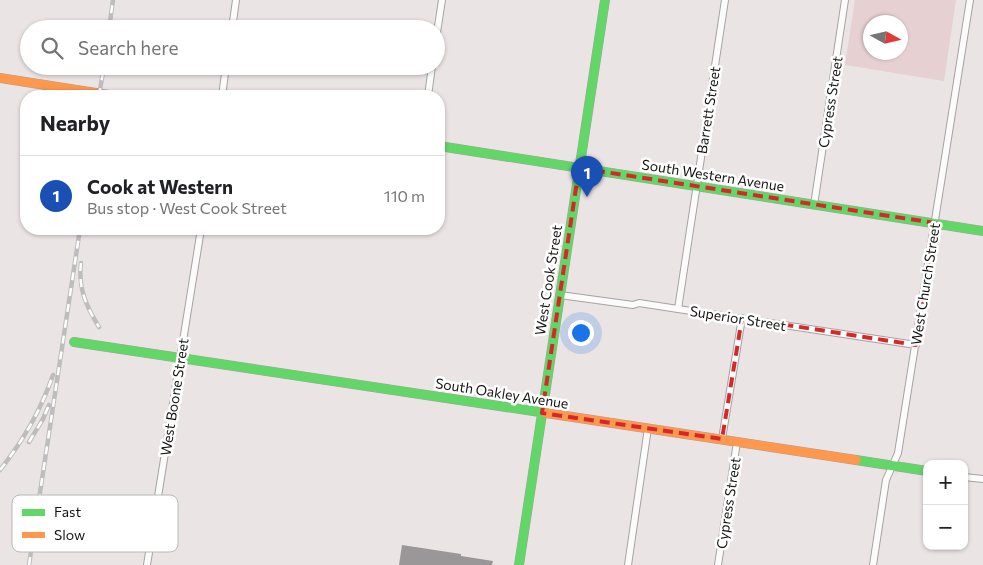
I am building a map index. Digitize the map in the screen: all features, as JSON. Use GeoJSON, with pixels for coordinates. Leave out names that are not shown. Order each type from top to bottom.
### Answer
{"type":"FeatureCollection","features":[{"type":"Feature","properties":{"kind":"street"},"geometry":{"type":"LineString","coordinates":[[233,20],[236,0]]}},
{"type":"Feature","properties":{"kind":"street"},"geometry":{"type":"LineString","coordinates":[[439,20],[442,0]]}},
{"type":"Feature","properties":{"kind":"street","name":"West Cook Street"},"geometry":{"type":"LineString","coordinates":[[518,565],[605,0]]}},
{"type":"Feature","properties":{"kind":"street","name":"Barrett Street"},"geometry":{"type":"LineString","coordinates":[[678,309],[725,0]]}},
{"type":"Feature","properties":{"kind":"street","name":"Cypress Street"},"geometry":{"type":"LineString","coordinates":[[814,205],[846,0]]}},
{"type":"Feature","properties":{"kind":"street","name":"West Church Street"},"geometry":{"type":"LineString","coordinates":[[873,565],[886,480],[898,454],[970,0]]}},
{"type":"Feature","properties":{"kind":"street"},"geometry":{"type":"LineString","coordinates":[[223,90],[225,75]]}},
{"type":"Feature","properties":{"kind":"street"},"geometry":{"type":"LineString","coordinates":[[429,90],[431,75]]}},
{"type":"Feature","properties":{"kind":"street"},"geometry":{"type":"LineString","coordinates":[[0,78],[77,90]]}},
{"type":"Feature","properties":{"kind":"street","name":"South Western Avenue"},"geometry":{"type":"LineString","coordinates":[[445,147],[983,231]]}},
{"type":"Feature","properties":{"kind":"street","name":"West Boone Street"},"geometry":{"type":"LineString","coordinates":[[157,495],[200,235]]}},
{"type":"Feature","properties":{"kind":"street","name":"Superior Street"},"geometry":{"type":"LineString","coordinates":[[560,295],[633,305],[639,303],[916,345]]}},
{"type":"Feature","properties":{"kind":"street","name":"Cypress Street"},"geometry":{"type":"LineString","coordinates":[[722,439],[742,318]]}},
{"type":"Feature","properties":{"kind":"street","name":"South Oakley Avenue"},"geometry":{"type":"LineString","coordinates":[[74,342],[923,471]]}},
{"type":"Feature","properties":{"kind":"street"},"geometry":{"type":"LineString","coordinates":[[628,565],[648,428]]}},
{"type":"Feature","properties":{"kind":"street","name":"Cypress Street"},"geometry":{"type":"LineString","coordinates":[[718,565],[737,442]]}},
{"type":"Feature","properties":{"kind":"street"},"geometry":{"type":"LineString","coordinates":[[968,477],[983,479]]}},
{"type":"Feature","properties":{"kind":"street","name":"West Boone Street"},"geometry":{"type":"LineString","coordinates":[[146,565],[148,552]]}},
{"type":"Feature","properties":{"kind":"highlighted area"},"geometry":{"type":"Polygon","coordinates":[[[579,168],[935,223],[916,345],[742,318],[722,439],[542,413],[579,168]]]}},
{"type":"Feature","properties":{"kind":"shaded area"},"geometry":{"type":"Polygon","coordinates":[[[855,0],[956,0],[944,81],[845,65],[855,0]]]}},
{"type":"Feature","properties":{"kind":"building"},"geometry":{"type":"Polygon","coordinates":[[[402,545],[493,561],[492,565],[399,565],[402,545]]]}},
{"type":"Feature","properties":{"kind":"railway"},"geometry":{"type":"LineString","coordinates":[[110,20],[113,0]]}},
{"type":"Feature","properties":{"kind":"railway"},"geometry":{"type":"LineString","coordinates":[[100,90],[102,75]]}},
{"type":"Feature","properties":{"kind":"railway"},"geometry":{"type":"LineString","coordinates":[[40,495],[79,235]]}},
{"type":"Feature","properties":{"kind":"railway"},"geometry":{"type":"LineString","coordinates":[[81,263],[82,289],[90,312],[99,327]]}},
{"type":"Feature","properties":{"kind":"railway"},"geometry":{"type":"LineString","coordinates":[[0,470],[31,425],[53,375]]}},
{"type":"Feature","properties":{"kind":"railway"},"geometry":{"type":"LineString","coordinates":[[29,442],[49,405]]}},
{"type":"Feature","properties":{"kind":"railway"},"geometry":{"type":"LineString","coordinates":[[29,565],[31,552]]}},
{"type":"Feature","properties":{"kind":"traffic: fast"},"geometry":{"type":"LineString","coordinates":[[519,565],[605,0]]}},
{"type":"Feature","properties":{"kind":"traffic: fast"},"geometry":{"type":"LineString","coordinates":[[445,147],[983,231]]}},
{"type":"Feature","properties":{"kind":"traffic: fast"},"geometry":{"type":"LineString","coordinates":[[74,342],[546,413]]}},
{"type":"Feature","properties":{"kind":"traffic: fast"},"geometry":{"type":"LineString","coordinates":[[856,460],[923,470]]}},
{"type":"Feature","properties":{"kind":"traffic: slow"},"geometry":{"type":"LineString","coordinates":[[0,78],[77,90]]}},
{"type":"Feature","properties":{"kind":"traffic: slow"},"geometry":{"type":"LineString","coordinates":[[546,413],[856,460]]}},
{"type":"Feature","properties":{"kind":"place","name":"Cook at Western"},"geometry":{"type":"Point","coordinates":[587,197]}}]}
